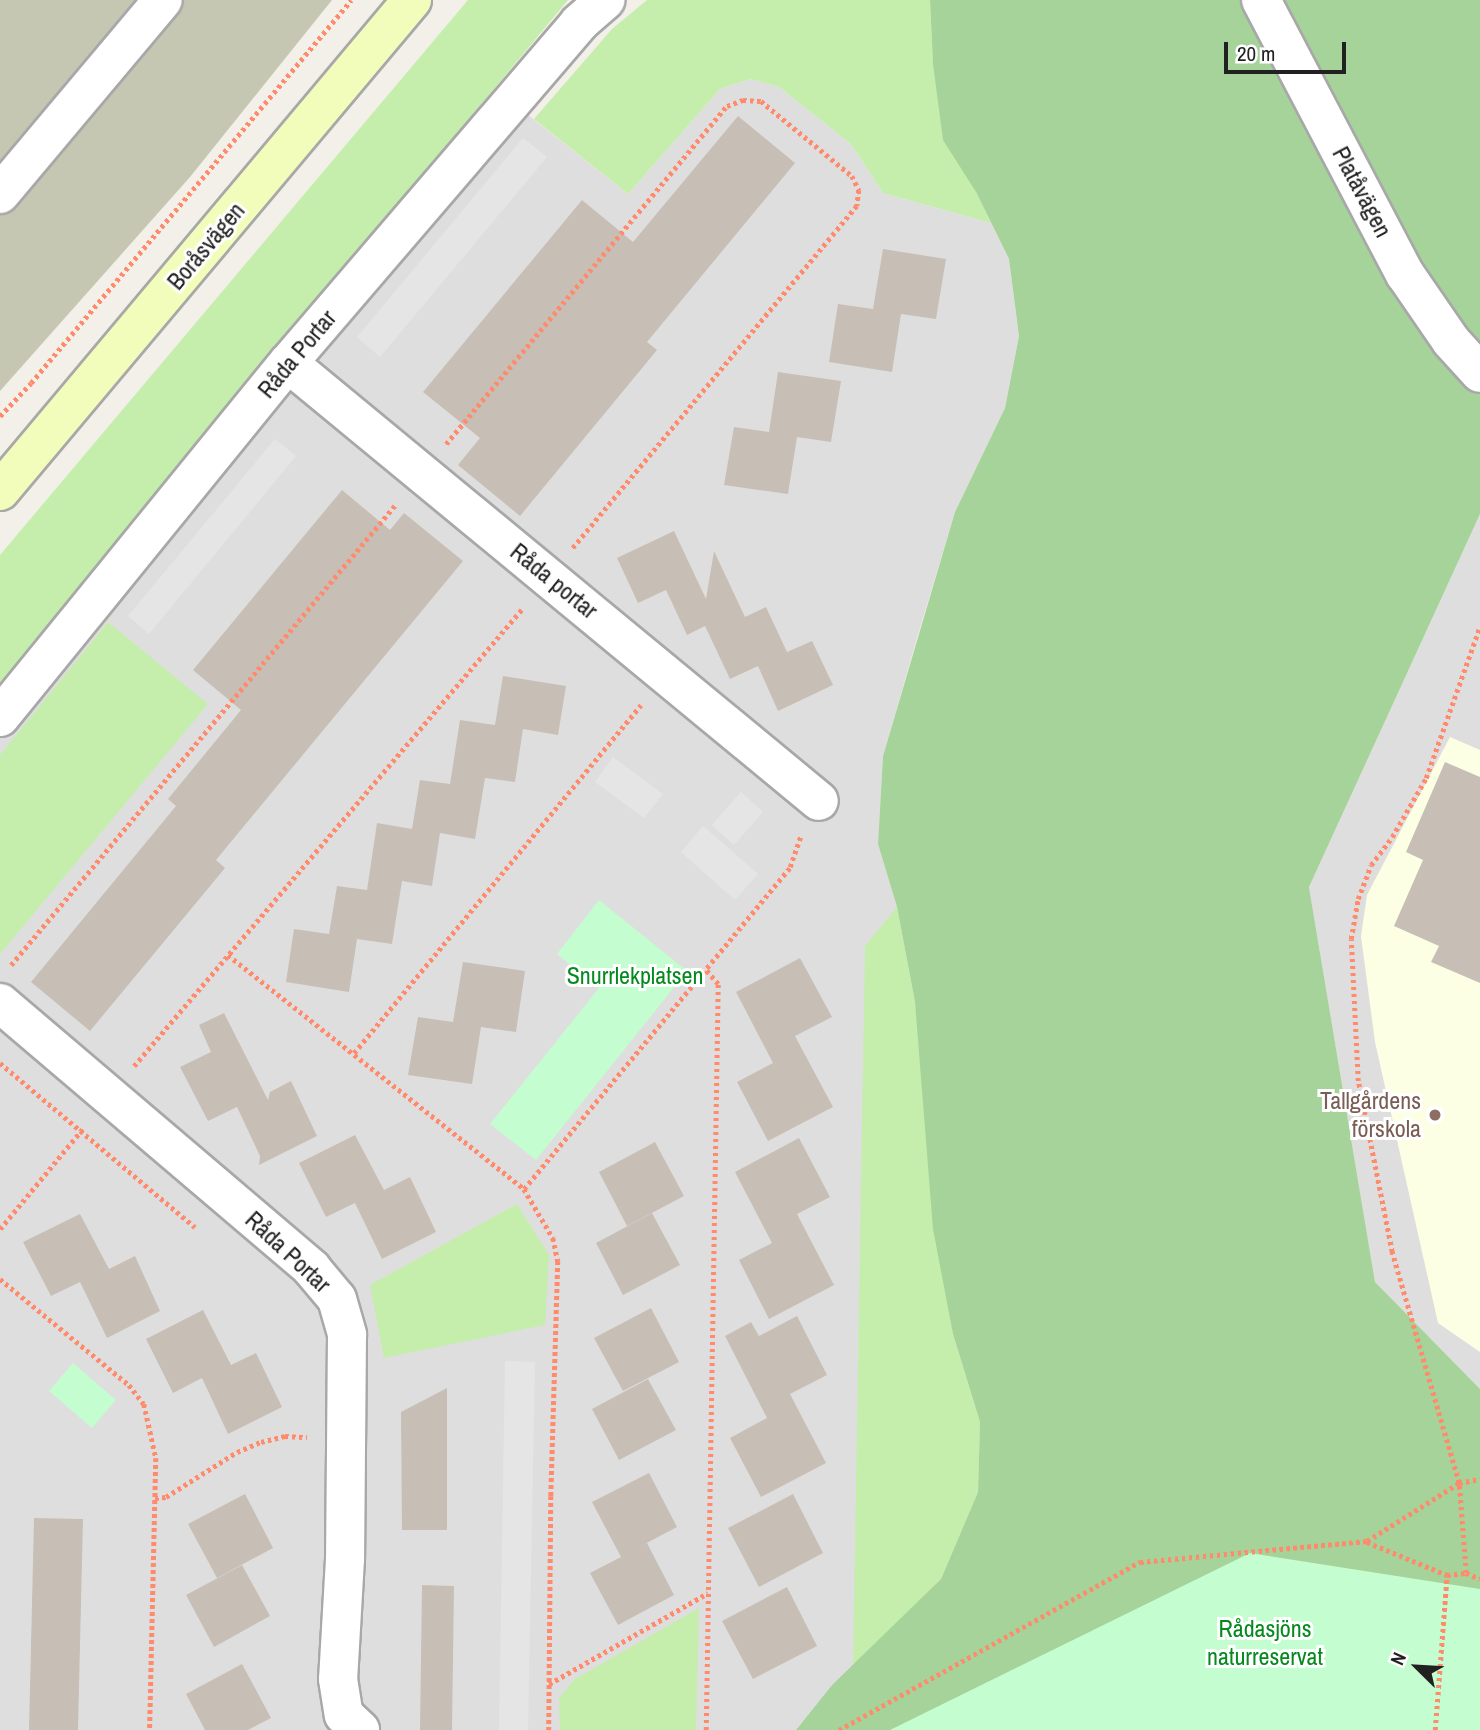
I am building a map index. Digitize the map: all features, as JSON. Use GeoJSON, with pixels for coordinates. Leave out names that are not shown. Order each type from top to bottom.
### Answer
{"type":"FeatureCollection","features":[{"type":"Feature","properties":{"kind":"street"},"geometry":{"type":"LineString","coordinates":[[0,194],[163,0]]}},
{"type":"Feature","properties":{"kind":"street","name":"Boråsvägen"},"geometry":{"type":"LineString","coordinates":[[0,491],[412,0]]}},
{"type":"Feature","properties":{"kind":"street","name":"Råda Portar"},"geometry":{"type":"LineString","coordinates":[[0,717],[288,363],[579,23],[605,0]]}},
{"type":"Feature","properties":{"kind":"street","name":"Platåvägen"},"geometry":{"type":"LineString","coordinates":[[1261,0],[1405,274],[1451,341],[1480,373]]}},
{"type":"Feature","properties":{"kind":"street","name":"Råda portar"},"geometry":{"type":"LineString","coordinates":[[288,363],[819,801]]}},
{"type":"Feature","properties":{"kind":"street","name":"Råda Portar"},"geometry":{"type":"LineString","coordinates":[[4,985],[110,1095],[311,1268],[337,1299],[347,1335],[345,1559],[338,1679],[344,1714],[360,1730]]}},
{"type":"Feature","properties":{"kind":"path"},"geometry":{"type":"LineString","coordinates":[[0,416],[351,0]]}},
{"type":"Feature","properties":{"kind":"path"},"geometry":{"type":"LineString","coordinates":[[0,1229],[110,1095],[549,577],[857,205],[859,190],[852,176],[761,100],[743,100],[727,106],[422,472],[4,985]]}},
{"type":"Feature","properties":{"kind":"path"},"geometry":{"type":"LineString","coordinates":[[1466,1573],[1459,1483],[1392,1252],[1361,1094],[1353,1020],[1351,939],[1358,899],[1371,864],[1392,836],[1426,778],[1480,626]]}},
{"type":"Feature","properties":{"kind":"path"},"geometry":{"type":"LineString","coordinates":[[355,1053],[667,674]]}},
{"type":"Feature","properties":{"kind":"path"},"geometry":{"type":"LineString","coordinates":[[524,1189],[790,867],[806,816],[819,801]]}},
{"type":"Feature","properties":{"kind":"path"},"geometry":{"type":"LineString","coordinates":[[228,955],[524,1189],[553,1238],[558,1261],[550,1730]]}},
{"type":"Feature","properties":{"kind":"path"},"geometry":{"type":"LineString","coordinates":[[706,970],[718,984],[706,1730]]}},
{"type":"Feature","properties":{"kind":"path"},"geometry":{"type":"LineString","coordinates":[[0,1063],[197,1228]]}},
{"type":"Feature","properties":{"kind":"path"},"geometry":{"type":"LineString","coordinates":[[0,1279],[129,1385],[144,1404],[156,1458],[150,1730]]}},
{"type":"Feature","properties":{"kind":"path"},"geometry":{"type":"LineString","coordinates":[[309,1424],[309,1451]]}},
{"type":"Feature","properties":{"kind":"path"},"geometry":{"type":"LineString","coordinates":[[155,1499],[166,1497],[237,1452],[261,1442],[285,1436],[309,1437]]}},
{"type":"Feature","properties":{"kind":"path"},"geometry":{"type":"LineString","coordinates":[[839,1730],[1140,1562],[1367,1541],[1459,1483],[1480,1479]]}},
{"type":"Feature","properties":{"kind":"path"},"geometry":{"type":"LineString","coordinates":[[1367,1541],[1447,1575],[1466,1573],[1480,1579]]}},
{"type":"Feature","properties":{"kind":"path"},"geometry":{"type":"LineString","coordinates":[[1436,1730],[1447,1575]]}},
{"type":"Feature","properties":{"kind":"path"},"geometry":{"type":"LineString","coordinates":[[549,1684],[709,1593]]}},
{"type":"Feature","properties":{"kind":"shaded area"},"geometry":{"type":"Polygon","coordinates":[[[0,0],[332,0],[190,177],[0,391],[0,0]]]}},
{"type":"Feature","properties":{"kind":"shaded area"},"geometry":{"type":"Polygon","coordinates":[[[750,79],[779,87],[851,144],[883,193],[991,223],[1009,259],[1019,336],[1005,408],[955,512],[883,756],[878,844],[897,907],[941,1579],[832,1685],[796,1730],[0,1730],[0,684],[494,88],[628,194],[720,89],[750,79]]]}},
{"type":"Feature","properties":{"kind":"shaded area"},"geometry":{"type":"Polygon","coordinates":[[[523,138],[547,157],[380,357],[357,337],[523,138]]]}},
{"type":"Feature","properties":{"kind":"shaded area"},"geometry":{"type":"Polygon","coordinates":[[[275,439],[296,456],[149,634],[128,616],[275,439]]]}},
{"type":"Feature","properties":{"kind":"shaded area"},"geometry":{"type":"Polygon","coordinates":[[[1480,514],[1480,1389],[1375,1282],[1309,887],[1480,514]]]}},
{"type":"Feature","properties":{"kind":"shaded area","name":"Tallgårdens förskola"},"geometry":{"type":"Polygon","coordinates":[[[1450,737],[1480,750],[1480,1352],[1438,1323],[1375,1042],[1361,936],[1367,895],[1450,737]]]}},
{"type":"Feature","properties":{"kind":"shaded area"},"geometry":{"type":"Polygon","coordinates":[[[613,757],[663,794],[644,818],[595,782],[613,757]]]}},
{"type":"Feature","properties":{"kind":"shaded area"},"geometry":{"type":"Polygon","coordinates":[[[741,792],[763,812],[734,845],[712,825],[741,792]]]}},
{"type":"Feature","properties":{"kind":"shaded area"},"geometry":{"type":"Polygon","coordinates":[[[703,826],[758,874],[735,900],[681,852],[703,826]]]}},
{"type":"Feature","properties":{"kind":"shaded area"},"geometry":{"type":"Polygon","coordinates":[[[505,1361],[535,1362],[528,1730],[499,1730],[505,1361]]]}},
{"type":"Feature","properties":{"kind":"green space"},"geometry":{"type":"Polygon","coordinates":[[[468,0],[568,0],[0,684],[0,555],[468,0]]]}},
{"type":"Feature","properties":{"kind":"green space"},"geometry":{"type":"Polygon","coordinates":[[[647,0],[930,0],[933,64],[976,192],[991,223],[883,193],[851,144],[779,87],[750,79],[720,89],[628,194],[534,119],[612,29],[647,0]]]}},
{"type":"Feature","properties":{"kind":"green space"},"geometry":{"type":"Polygon","coordinates":[[[930,0],[1480,0],[1480,514],[1309,887],[1375,1282],[1480,1389],[1480,1730],[796,1730],[832,1685],[941,1579],[978,1492],[980,1422],[953,1334],[933,1229],[915,1002],[897,907],[878,844],[883,756],[955,512],[1005,408],[1019,336],[1009,259],[976,192],[943,140],[933,64],[930,0]]]}},
{"type":"Feature","properties":{"kind":"green space"},"geometry":{"type":"Polygon","coordinates":[[[108,622],[208,704],[0,954],[0,755],[108,622]]]}},
{"type":"Feature","properties":{"kind":"green space","name":"Snurrlekplatsen"},"geometry":{"type":"Polygon","coordinates":[[[599,900],[687,971],[536,1160],[490,1124],[599,988],[557,954],[599,900]]]}},
{"type":"Feature","properties":{"kind":"green space"},"geometry":{"type":"Polygon","coordinates":[[[897,907],[915,1002],[953,1334],[980,1422],[978,1492],[941,1579],[853,1665],[865,946],[897,907]]]}},
{"type":"Feature","properties":{"kind":"green space"},"geometry":{"type":"Polygon","coordinates":[[[517,1204],[549,1255],[545,1325],[384,1358],[370,1285],[517,1204]]]}},
{"type":"Feature","properties":{"kind":"green space"},"geometry":{"type":"Polygon","coordinates":[[[73,1363],[116,1400],[92,1428],[49,1391],[73,1363]]]}},
{"type":"Feature","properties":{"kind":"green space","name":"Rådasjöns naturreservat"},"geometry":{"type":"Polygon","coordinates":[[[1250,1553],[1480,1589],[1480,1730],[890,1730],[1250,1553]]]}},
{"type":"Feature","properties":{"kind":"green space"},"geometry":{"type":"Polygon","coordinates":[[[699,1608],[696,1730],[560,1730],[559,1698],[575,1679],[699,1608]]]}},
{"type":"Feature","properties":{"kind":"building"},"geometry":{"type":"Polygon","coordinates":[[[738,116],[795,163],[647,342],[657,350],[520,516],[458,465],[480,438],[423,392],[582,200],[633,242],[738,116]]]}},
{"type":"Feature","properties":{"kind":"building"},"geometry":{"type":"Polygon","coordinates":[[[883,249],[946,259],[936,319],[901,314],[892,372],[829,362],[838,304],[873,309],[883,249]]]}},
{"type":"Feature","properties":{"kind":"building"},"geometry":{"type":"Polygon","coordinates":[[[778,372],[841,381],[831,442],[797,437],[788,494],[724,485],[734,427],[769,432],[778,372]]]}},
{"type":"Feature","properties":{"kind":"building"},"geometry":{"type":"Polygon","coordinates":[[[342,490],[390,530],[404,513],[463,561],[216,860],[225,868],[90,1031],[31,982],[176,806],[168,799],[241,710],[193,670],[342,490]]]}},
{"type":"Feature","properties":{"kind":"building"},"geometry":{"type":"Polygon","coordinates":[[[674,531],[706,599],[714,551],[745,617],[766,607],[787,652],[812,641],[833,685],[778,711],[758,666],[730,679],[705,626],[687,635],[666,590],[638,603],[617,558],[674,531]]]}},
{"type":"Feature","properties":{"kind":"building"},"geometry":{"type":"Polygon","coordinates":[[[503,676],[566,686],[558,735],[523,729],[515,782],[485,778],[475,839],[440,833],[432,886],[402,881],[392,944],[357,939],[349,992],[286,982],[294,929],[329,934],[337,886],[367,890],[377,823],[412,829],[420,780],[450,784],[460,720],[495,725],[503,676]]]}},
{"type":"Feature","properties":{"kind":"building"},"geometry":{"type":"Polygon","coordinates":[[[1445,762],[1480,777],[1480,983],[1431,962],[1439,946],[1394,926],[1423,860],[1406,852],[1445,762]]]}},
{"type":"Feature","properties":{"kind":"building"},"geometry":{"type":"Polygon","coordinates":[[[800,958],[832,1017],[795,1036],[833,1107],[768,1141],[737,1082],[773,1063],[736,992],[800,958]]]}},
{"type":"Feature","properties":{"kind":"building"},"geometry":{"type":"Polygon","coordinates":[[[463,962],[525,971],[516,1032],[481,1027],[472,1084],[408,1075],[418,1017],[453,1022],[463,962]]]}},
{"type":"Feature","properties":{"kind":"building"},"geometry":{"type":"Polygon","coordinates":[[[224,1013],[268,1100],[270,1092],[291,1081],[317,1136],[259,1165],[260,1156],[237,1107],[208,1121],[180,1067],[211,1052],[199,1025],[224,1013]]]}},
{"type":"Feature","properties":{"kind":"building"},"geometry":{"type":"Polygon","coordinates":[[[355,1135],[384,1190],[410,1177],[436,1232],[382,1259],[355,1203],[326,1217],[299,1163],[355,1135]]]}},
{"type":"Feature","properties":{"kind":"building"},"geometry":{"type":"Polygon","coordinates":[[[799,1138],[830,1197],[797,1214],[834,1285],[769,1319],[739,1260],[772,1243],[735,1172],[799,1138]]]}},
{"type":"Feature","properties":{"kind":"building"},"geometry":{"type":"Polygon","coordinates":[[[655,1142],[684,1196],[627,1226],[599,1172],[655,1142]]]}},
{"type":"Feature","properties":{"kind":"building"},"geometry":{"type":"Polygon","coordinates":[[[652,1213],[680,1265],[623,1295],[596,1243],[652,1213]]]}},
{"type":"Feature","properties":{"kind":"building"},"geometry":{"type":"Polygon","coordinates":[[[80,1214],[109,1269],[135,1256],[160,1311],[107,1338],[80,1282],[51,1296],[23,1242],[80,1214]]]}},
{"type":"Feature","properties":{"kind":"building"},"geometry":{"type":"Polygon","coordinates":[[[651,1308],[679,1362],[623,1391],[594,1338],[651,1308]]]}},
{"type":"Feature","properties":{"kind":"building"},"geometry":{"type":"Polygon","coordinates":[[[203,1310],[231,1365],[256,1353],[282,1407],[228,1434],[202,1378],[173,1393],[146,1339],[203,1310]]]}},
{"type":"Feature","properties":{"kind":"building"},"geometry":{"type":"Polygon","coordinates":[[[797,1316],[827,1375],[790,1394],[826,1463],[761,1497],[730,1438],[767,1418],[725,1336],[751,1322],[759,1336],[797,1316]]]}},
{"type":"Feature","properties":{"kind":"building"},"geometry":{"type":"Polygon","coordinates":[[[648,1379],[676,1430],[619,1460],[592,1409],[648,1379]]]}},
{"type":"Feature","properties":{"kind":"building"},"geometry":{"type":"Polygon","coordinates":[[[447,1388],[447,1530],[402,1530],[401,1412],[447,1388]]]}},
{"type":"Feature","properties":{"kind":"building"},"geometry":{"type":"Polygon","coordinates":[[[649,1473],[677,1527],[641,1546],[647,1543],[674,1595],[618,1625],[590,1573],[621,1557],[592,1502],[649,1473]]]}},
{"type":"Feature","properties":{"kind":"building"},"geometry":{"type":"Polygon","coordinates":[[[245,1494],[273,1548],[217,1578],[188,1524],[245,1494]]]}},
{"type":"Feature","properties":{"kind":"building"},"geometry":{"type":"Polygon","coordinates":[[[793,1494],[823,1553],[759,1587],[728,1528],[793,1494]]]}},
{"type":"Feature","properties":{"kind":"building"},"geometry":{"type":"Polygon","coordinates":[[[34,1518],[83,1519],[78,1730],[29,1730],[34,1518]]]}},
{"type":"Feature","properties":{"kind":"building"},"geometry":{"type":"Polygon","coordinates":[[[242,1565],[270,1616],[214,1647],[186,1595],[242,1565]]]}},
{"type":"Feature","properties":{"kind":"building"},"geometry":{"type":"Polygon","coordinates":[[[422,1585],[454,1586],[452,1730],[420,1730],[422,1585]]]}},
{"type":"Feature","properties":{"kind":"building"},"geometry":{"type":"Polygon","coordinates":[[[787,1587],[817,1646],[753,1679],[722,1621],[787,1587]]]}},
{"type":"Feature","properties":{"kind":"building"},"geometry":{"type":"Polygon","coordinates":[[[242,1664],[271,1718],[248,1730],[205,1730],[186,1694],[242,1664]]]}},
{"type":"Feature","properties":{"kind":"place","name":"Tallgårdens förskola"},"geometry":{"type":"Point","coordinates":[1435,1115]}}]}
